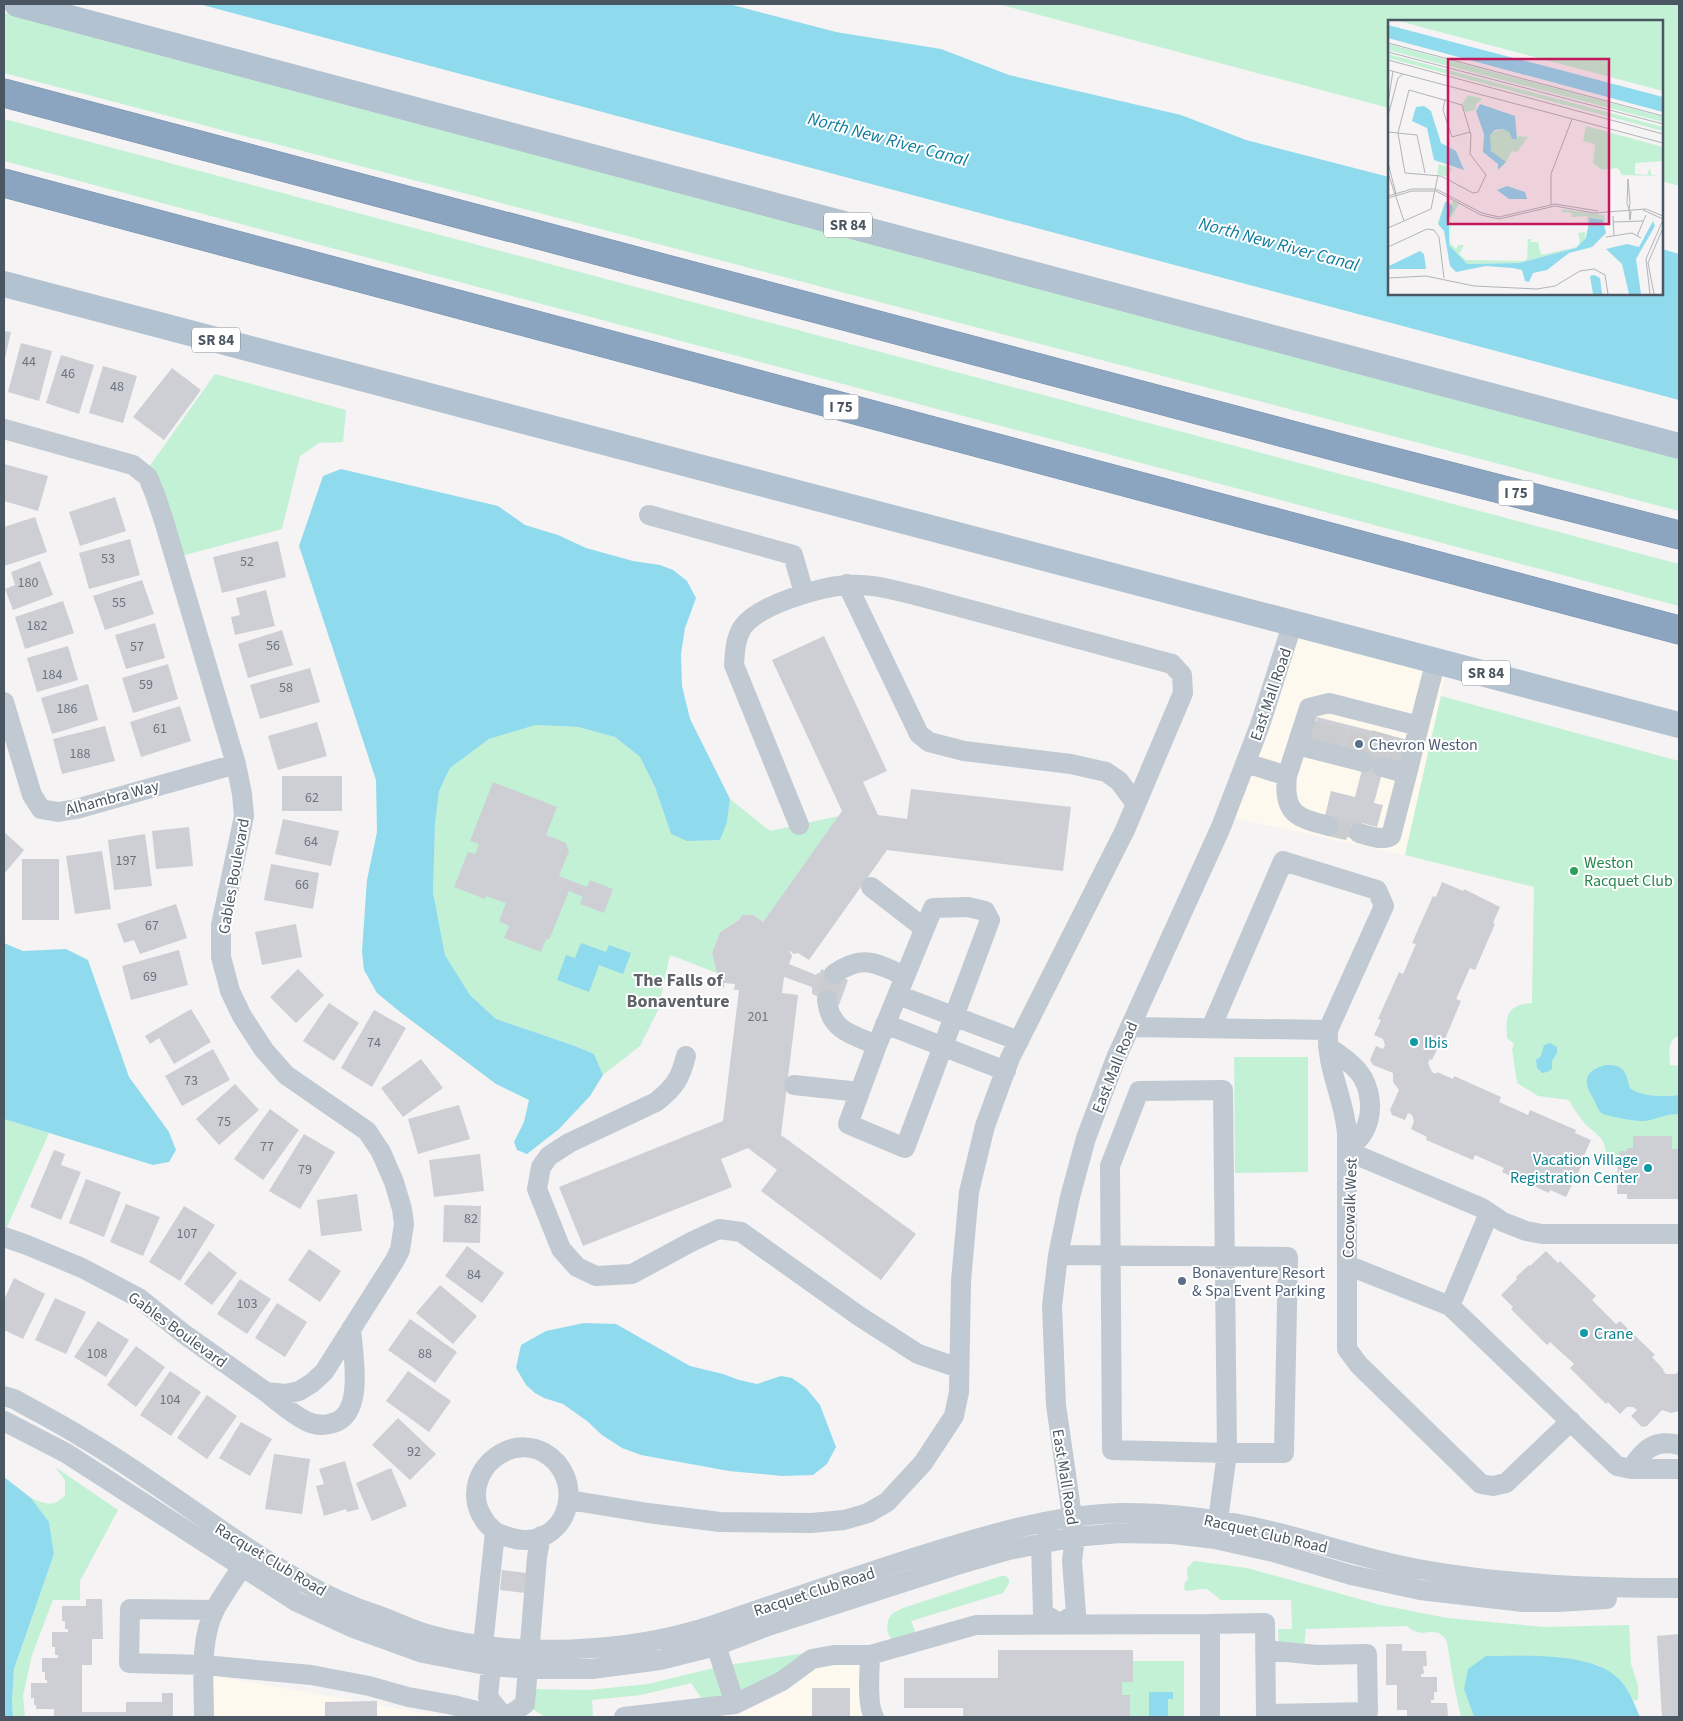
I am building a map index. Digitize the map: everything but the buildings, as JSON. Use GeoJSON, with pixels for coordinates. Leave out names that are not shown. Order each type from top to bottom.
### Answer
{"type":"FeatureCollection","features":[{"type":"Feature","properties":{"kind":"highway","name":"I 75"},"geometry":{"type":"LineString","coordinates":[[4,93],[1343,449],[1679,535]]}},
{"type":"Feature","properties":{"kind":"highway","name":"I 75"},"geometry":{"type":"LineString","coordinates":[[4,184],[1679,630]]}},
{"type":"Feature","properties":{"kind":"main road","name":"SR 84"},"geometry":{"type":"LineString","coordinates":[[17,4],[1679,446]]}},
{"type":"Feature","properties":{"kind":"main road","name":"SR 84"},"geometry":{"type":"LineString","coordinates":[[4,284],[1679,724]]}},
{"type":"Feature","properties":{"kind":"street","name":"Gables Boulevard"},"geometry":{"type":"LineString","coordinates":[[4,429],[134,465],[148,477],[156,497],[236,764],[242,794],[244,816],[221,925],[221,957],[230,991],[242,1016],[264,1050],[286,1075],[367,1131],[381,1152],[394,1182],[402,1209],[404,1224],[400,1250],[324,1372],[299,1391],[286,1394],[266,1392]]}},
{"type":"Feature","properties":{"kind":"street"},"geometry":{"type":"LineString","coordinates":[[649,514],[793,554],[804,593]]}},
{"type":"Feature","properties":{"kind":"street"},"geometry":{"type":"LineString","coordinates":[[847,584],[919,734],[929,742],[964,751],[1070,764],[1106,772],[1119,782],[1136,804]]}},
{"type":"Feature","properties":{"kind":"street"},"geometry":{"type":"LineString","coordinates":[[569,1500],[720,1522],[811,1523],[844,1520],[868,1513],[887,1502],[923,1464],[954,1416],[959,1392],[960,1281],[969,1192],[985,1126],[1019,1041],[1125,830],[1183,693],[1182,674],[1172,664],[915,595],[876,587],[847,584],[804,593],[755,615],[742,628],[735,644],[734,665],[799,825]]}},
{"type":"Feature","properties":{"kind":"street","name":"East Mall Road"},"geometry":{"type":"LineString","coordinates":[[1060,1624],[1076,1613],[1072,1561],[1074,1527],[1056,1405],[1052,1306],[1058,1255],[1070,1197],[1086,1138],[1116,1058],[1221,828],[1260,725],[1294,622]]}},
{"type":"Feature","properties":{"kind":"street"},"geometry":{"type":"LineString","coordinates":[[1359,833],[1381,838],[1391,836],[1395,769],[1436,660]]}},
{"type":"Feature","properties":{"kind":"street","name":"Alhambra Way"},"geometry":{"type":"LineString","coordinates":[[4,702],[32,795],[41,809],[58,812],[76,809],[236,764]]}},
{"type":"Feature","properties":{"kind":"street"},"geometry":{"type":"LineString","coordinates":[[1317,747],[1309,708],[1409,729]]}},
{"type":"Feature","properties":{"kind":"street"},"geometry":{"type":"LineString","coordinates":[[1317,747],[1357,758]]}},
{"type":"Feature","properties":{"kind":"street"},"geometry":{"type":"LineString","coordinates":[[1317,747],[1287,776],[1286,796],[1292,810],[1298,816],[1304,820],[1329,826]]}},
{"type":"Feature","properties":{"kind":"street"},"geometry":{"type":"LineString","coordinates":[[1246,763],[1287,776]]}},
{"type":"Feature","properties":{"kind":"street"},"geometry":{"type":"LineString","coordinates":[[1211,1028],[1283,862],[1377,890],[1384,906],[1328,1038],[1331,1071],[1346,1124],[1347,1151]]}},
{"type":"Feature","properties":{"kind":"street"},"geometry":{"type":"LineString","coordinates":[[872,887],[924,928]]}},
{"type":"Feature","properties":{"kind":"street"},"geometry":{"type":"LineString","coordinates":[[968,907],[985,911],[990,920],[905,1148],[848,1124],[877,1045],[924,928],[933,908],[968,907]]}},
{"type":"Feature","properties":{"kind":"street"},"geometry":{"type":"LineString","coordinates":[[834,974],[845,966],[860,961],[878,964],[905,976]]}},
{"type":"Feature","properties":{"kind":"street"},"geometry":{"type":"LineString","coordinates":[[898,995],[1019,1041]]}},
{"type":"Feature","properties":{"kind":"street"},"geometry":{"type":"LineString","coordinates":[[827,1000],[833,1021],[843,1030],[877,1045]]}},
{"type":"Feature","properties":{"kind":"street"},"geometry":{"type":"LineString","coordinates":[[886,1024],[1006,1071]]}},
{"type":"Feature","properties":{"kind":"street"},"geometry":{"type":"LineString","coordinates":[[1130,1027],[1211,1028],[1328,1038],[1359,1073],[1370,1101],[1370,1117],[1363,1134],[1347,1151]]}},
{"type":"Feature","properties":{"kind":"street"},"geometry":{"type":"LineString","coordinates":[[686,1056],[682,1073],[676,1084],[656,1102],[569,1143],[550,1156],[541,1167],[536,1189],[561,1249],[577,1267],[596,1276],[632,1274],[719,1229],[741,1232],[859,1316],[918,1354],[959,1368]]}},
{"type":"Feature","properties":{"kind":"street"},"geometry":{"type":"LineString","coordinates":[[794,1085],[860,1092]]}},
{"type":"Feature","properties":{"kind":"street"},"geometry":{"type":"LineString","coordinates":[[1058,1255],[1110,1256],[1226,1257],[1288,1257],[1284,1453],[1227,1453],[1112,1450],[1110,1256],[1110,1166],[1139,1091],[1223,1090],[1226,1257],[1227,1453],[1218,1520]]}},
{"type":"Feature","properties":{"kind":"street","name":"Cocowalk West"},"geometry":{"type":"LineString","coordinates":[[1679,1234],[1542,1234],[1526,1231],[1503,1222],[1482,1208],[1347,1151],[1347,1266],[1450,1306],[1617,1466],[1631,1469],[1679,1470]]}},
{"type":"Feature","properties":{"kind":"street"},"geometry":{"type":"LineString","coordinates":[[1450,1306],[1489,1213]]}},
{"type":"Feature","properties":{"kind":"street","name":"Gables Boulevard"},"geometry":{"type":"LineString","coordinates":[[4,1237],[82,1268],[139,1298],[190,1339],[307,1422],[327,1425],[345,1418],[350,1411],[354,1390],[352,1329]]}},
{"type":"Feature","properties":{"kind":"street"},"geometry":{"type":"LineString","coordinates":[[1347,1266],[1347,1349],[1359,1365],[1481,1484],[1493,1486],[1506,1483],[1571,1421]]}},
{"type":"Feature","properties":{"kind":"street","name":"Racquet Club Road"},"geometry":{"type":"LineString","coordinates":[[4,1396],[14,1399],[84,1438],[247,1559],[297,1602],[351,1627],[423,1653],[491,1666],[528,1670],[592,1669],[660,1660],[716,1646],[768,1626],[956,1565],[1009,1550],[1041,1544]]}},
{"type":"Feature","properties":{"kind":"street","name":"Racquet Club Road"},"geometry":{"type":"LineString","coordinates":[[4,1421],[66,1453],[247,1559],[359,1609],[429,1634],[483,1645],[530,1650],[590,1649],[656,1640],[710,1626],[762,1607],[951,1546],[1004,1531],[1074,1527],[1119,1533],[1172,1534],[1215,1539],[1273,1552],[1351,1575],[1420,1590],[1489,1599],[1558,1602],[1619,1598],[1679,1589]]}},
{"type":"Feature","properties":{"kind":"street"},"geometry":{"type":"LineString","coordinates":[[1631,1469],[1641,1454],[1652,1446],[1665,1443],[1679,1445]]}},
{"type":"Feature","properties":{"kind":"street"},"geometry":{"type":"LineString","coordinates":[[523,1447],[538,1450],[552,1457],[562,1469],[568,1484],[569,1500],[564,1515],[555,1528],[541,1536],[526,1540],[510,1538],[495,1532],[484,1520],[478,1506],[476,1492],[479,1478],[486,1465],[496,1455],[509,1449],[523,1447]]}},
{"type":"Feature","properties":{"kind":"street","name":"Racquet Club Road"},"geometry":{"type":"LineString","coordinates":[[1074,1527],[1118,1513],[1174,1515],[1218,1520],[1278,1533],[1356,1556],[1423,1570],[1537,1584],[1679,1589]]}},
{"type":"Feature","properties":{"kind":"street"},"geometry":{"type":"LineString","coordinates":[[1060,1624],[1043,1613],[1041,1544],[1074,1527]]}},
{"type":"Feature","properties":{"kind":"street"},"geometry":{"type":"LineString","coordinates":[[495,1532],[483,1645],[491,1666],[488,1697],[506,1717],[525,1704],[536,1557],[541,1536]]}},
{"type":"Feature","properties":{"kind":"street"},"geometry":{"type":"LineString","coordinates":[[204,1717],[206,1636],[214,1610],[247,1559]]}},
{"type":"Feature","properties":{"kind":"street"},"geometry":{"type":"LineString","coordinates":[[214,1610],[130,1610],[129,1663],[204,1665],[310,1676],[369,1686],[408,1697],[453,1705],[500,1717]]}},
{"type":"Feature","properties":{"kind":"street"},"geometry":{"type":"LineString","coordinates":[[624,1717],[735,1704],[782,1681],[812,1659],[834,1654],[870,1655],[976,1625],[1060,1624],[1265,1623],[1265,1650],[1266,1716],[1368,1712],[1367,1654],[1317,1655],[1265,1650]]}},
{"type":"Feature","properties":{"kind":"street"},"geometry":{"type":"LineString","coordinates":[[1210,1624],[1210,1717]]}},
{"type":"Feature","properties":{"kind":"street"},"geometry":{"type":"LineString","coordinates":[[710,1626],[735,1704]]}},
{"type":"Feature","properties":{"kind":"street"},"geometry":{"type":"LineString","coordinates":[[870,1655],[870,1695],[874,1717]]}},
{"type":"Feature","properties":{"kind":"shaded area"},"geometry":{"type":"Polygon","coordinates":[[[1293,622],[1448,663],[1405,855],[1225,816],[1293,622]]]}},
{"type":"Feature","properties":{"kind":"shaded area"},"geometry":{"type":"Polygon","coordinates":[[[864,1660],[868,1717],[703,1717],[739,1714],[791,1683],[817,1664],[864,1660]]]}},
{"type":"Feature","properties":{"kind":"shaded area"},"geometry":{"type":"Polygon","coordinates":[[[211,1675],[446,1717],[211,1717],[211,1675]]]}},
{"type":"Feature","properties":{"kind":"green space"},"geometry":{"type":"Polygon","coordinates":[[[998,4],[1679,4],[1679,186],[1663,181],[1663,20],[1388,20],[1388,108],[998,4]]]}},
{"type":"Feature","properties":{"kind":"green space"},"geometry":{"type":"Polygon","coordinates":[[[4,13],[1679,459],[1679,511],[4,73],[4,13]]]}},
{"type":"Feature","properties":{"kind":"green space"},"geometry":{"type":"Polygon","coordinates":[[[4,119],[1679,564],[1679,606],[4,161],[4,119]]]}},
{"type":"Feature","properties":{"kind":"green space"},"geometry":{"type":"Polygon","coordinates":[[[215,374],[346,410],[343,442],[319,443],[300,456],[282,529],[174,558],[144,474],[215,374]]]}},
{"type":"Feature","properties":{"kind":"green space","name":"Weston Racquet Club"},"geometry":{"type":"Polygon","coordinates":[[[1441,696],[1679,761],[1679,1036],[1670,1044],[1669,1052],[1670,1065],[1679,1066],[1679,1152],[1678,1149],[1672,1149],[1672,1136],[1633,1136],[1633,1148],[1627,1151],[1619,1151],[1619,1155],[1606,1155],[1604,1143],[1582,1120],[1569,1100],[1538,1096],[1517,1083],[1512,1049],[1514,1044],[1507,1038],[1507,1023],[1510,1012],[1513,1009],[1532,1003],[1534,887],[1405,855],[1441,696]]]}},
{"type":"Feature","properties":{"kind":"green space"},"geometry":{"type":"Polygon","coordinates":[[[536,725],[578,727],[615,737],[640,757],[655,787],[671,834],[727,822],[730,799],[770,831],[839,816],[763,922],[754,915],[742,915],[739,920],[720,932],[712,953],[717,973],[670,955],[658,1010],[640,1046],[603,1075],[594,1054],[496,1019],[470,995],[445,955],[433,892],[435,824],[439,791],[450,768],[489,739],[536,725]]]}},
{"type":"Feature","properties":{"kind":"green space"},"geometry":{"type":"Polygon","coordinates":[[[1234,1057],[1308,1057],[1308,1172],[1235,1173],[1234,1057]]]}},
{"type":"Feature","properties":{"kind":"green space"},"geometry":{"type":"Polygon","coordinates":[[[4,1119],[49,1133],[7,1227],[4,1226],[4,1119]]]}},
{"type":"Feature","properties":{"kind":"green space"},"geometry":{"type":"Polygon","coordinates":[[[55,1467],[118,1510],[80,1581],[80,1600],[53,1600],[32,1655],[23,1696],[25,1717],[13,1717],[14,1669],[54,1554],[49,1522],[31,1498],[49,1504],[57,1502],[65,1495],[65,1480],[55,1467]]]}},
{"type":"Feature","properties":{"kind":"green space"},"geometry":{"type":"Polygon","coordinates":[[[1194,1561],[1247,1568],[1381,1605],[1447,1618],[1544,1627],[1629,1625],[1631,1664],[1638,1685],[1638,1699],[1632,1700],[1619,1679],[1598,1665],[1559,1657],[1464,1689],[1474,1717],[1461,1717],[1447,1642],[1439,1633],[1417,1632],[1407,1626],[1306,1629],[1304,1648],[1279,1645],[1278,1629],[1292,1629],[1291,1600],[1221,1600],[1207,1589],[1187,1591],[1184,1589],[1185,1582],[1188,1580],[1187,1568],[1194,1561]]]}},
{"type":"Feature","properties":{"kind":"green space"},"geometry":{"type":"Polygon","coordinates":[[[1001,1576],[1006,1576],[1009,1579],[1009,1583],[1003,1593],[911,1621],[916,1634],[893,1641],[889,1635],[888,1621],[894,1612],[1001,1576]]]}},
{"type":"Feature","properties":{"kind":"green space"},"geometry":{"type":"Polygon","coordinates":[[[805,1653],[753,1692],[706,1705],[691,1683],[641,1695],[592,1700],[593,1717],[545,1717],[525,1704],[527,1689],[588,1690],[648,1684],[722,1666],[805,1653]]]}},
{"type":"Feature","properties":{"kind":"green space"},"geometry":{"type":"Polygon","coordinates":[[[1133,1661],[1184,1661],[1184,1717],[1130,1717],[1130,1695],[1122,1695],[1122,1682],[1133,1681],[1133,1661]]]}},
{"type":"Feature","properties":{"kind":"water","name":"North New River Canal"},"geometry":{"type":"Polygon","coordinates":[[[199,4],[729,4],[836,32],[941,49],[1009,75],[1181,115],[1246,140],[1388,177],[1388,295],[1663,295],[1663,249],[1679,254],[1679,400],[199,4]]]}},
{"type":"Feature","properties":{"kind":"water"},"geometry":{"type":"Polygon","coordinates":[[[341,469],[498,506],[525,525],[558,535],[586,548],[633,561],[660,565],[673,570],[687,581],[696,598],[685,628],[681,654],[682,686],[690,719],[730,799],[727,822],[720,840],[687,841],[671,834],[655,787],[640,757],[615,737],[578,727],[536,725],[489,739],[450,768],[439,791],[435,824],[433,892],[445,955],[470,995],[496,1019],[594,1054],[603,1075],[590,1096],[559,1129],[527,1154],[517,1150],[514,1142],[524,1122],[529,1100],[496,1084],[400,1012],[377,993],[364,970],[362,951],[367,880],[377,832],[376,780],[299,546],[323,476],[341,469]]]}},
{"type":"Feature","properties":{"kind":"water"},"geometry":{"type":"Polygon","coordinates":[[[4,943],[23,951],[66,949],[88,960],[129,1077],[169,1132],[176,1150],[169,1162],[153,1165],[4,1119],[4,943]]]}},
{"type":"Feature","properties":{"kind":"water"},"geometry":{"type":"Polygon","coordinates":[[[581,943],[606,952],[609,945],[631,953],[623,974],[599,965],[589,992],[557,980],[566,955],[575,958],[581,943]]]}},
{"type":"Feature","properties":{"kind":"water"},"geometry":{"type":"Polygon","coordinates":[[[1550,1043],[1557,1047],[1557,1053],[1552,1061],[1552,1069],[1542,1073],[1537,1068],[1536,1060],[1541,1056],[1544,1045],[1550,1043]]]}},
{"type":"Feature","properties":{"kind":"water"},"geometry":{"type":"Polygon","coordinates":[[[1605,1065],[1617,1066],[1624,1070],[1630,1088],[1634,1091],[1653,1096],[1679,1095],[1679,1114],[1640,1121],[1601,1113],[1587,1087],[1587,1077],[1593,1070],[1605,1065]]]}},
{"type":"Feature","properties":{"kind":"water"},"geometry":{"type":"Polygon","coordinates":[[[584,1323],[616,1324],[690,1366],[739,1380],[757,1384],[781,1376],[792,1378],[806,1388],[820,1405],[836,1447],[827,1464],[813,1475],[782,1476],[729,1471],[641,1455],[622,1448],[602,1435],[587,1421],[563,1404],[535,1393],[526,1385],[516,1368],[521,1345],[546,1331],[584,1323]]]}},
{"type":"Feature","properties":{"kind":"water"},"geometry":{"type":"Polygon","coordinates":[[[4,1477],[31,1498],[49,1522],[54,1554],[14,1669],[13,1717],[4,1717],[4,1477]]]}},
{"type":"Feature","properties":{"kind":"water"},"geometry":{"type":"Polygon","coordinates":[[[1486,1656],[1557,1657],[1593,1664],[1608,1671],[1620,1680],[1629,1693],[1640,1717],[1474,1717],[1464,1689],[1468,1669],[1486,1656]]]}},
{"type":"Feature","properties":{"kind":"water"},"geometry":{"type":"Polygon","coordinates":[[[1149,1692],[1173,1692],[1173,1699],[1168,1699],[1168,1717],[1149,1717],[1149,1692]]]}},
{"type":"Feature","properties":{"kind":"tunnel"},"geometry":{"type":"LineString","coordinates":[[1315,742],[1322,718]]}},
{"type":"Feature","properties":{"kind":"tunnel"},"geometry":{"type":"LineString","coordinates":[[1332,746],[1338,722]]}},
{"type":"Feature","properties":{"kind":"tunnel"},"geometry":{"type":"LineString","coordinates":[[1355,752],[1361,728]]}},
{"type":"Feature","properties":{"kind":"tunnel"},"geometry":{"type":"LineString","coordinates":[[1373,765],[1382,733]]}},
{"type":"Feature","properties":{"kind":"tunnel"},"geometry":{"type":"LineString","coordinates":[[1396,765],[1403,739]]}},
{"type":"Feature","properties":{"kind":"tunnel"},"geometry":{"type":"LineString","coordinates":[[1329,826],[1359,833]]}},
{"type":"Feature","properties":{"kind":"tunnel"},"geometry":{"type":"LineString","coordinates":[[827,1000],[834,974]]}},
{"type":"Feature","properties":{"kind":"place","name":"Chevron Weston"},"geometry":{"type":"Point","coordinates":[1359,744]}},
{"type":"Feature","properties":{"kind":"place","name":"Weston Racquet Club"},"geometry":{"type":"Point","coordinates":[1574,871]}},
{"type":"Feature","properties":{"kind":"place","name":"Ibis"},"geometry":{"type":"Point","coordinates":[1414,1042]}},
{"type":"Feature","properties":{"kind":"place","name":"Vacation Village Registration Center"},"geometry":{"type":"Point","coordinates":[1648,1168]}},
{"type":"Feature","properties":{"kind":"place","name":"Bonaventure Resort & Spa Event Parking"},"geometry":{"type":"Point","coordinates":[1182,1281]}},
{"type":"Feature","properties":{"kind":"place","name":"Crane"},"geometry":{"type":"Point","coordinates":[1584,1333]}},
{"type":"Feature","properties":{"kind":"district","name":"The Falls of Bonaventure"},"geometry":{"type":"Point","coordinates":[678,990]}}]}
